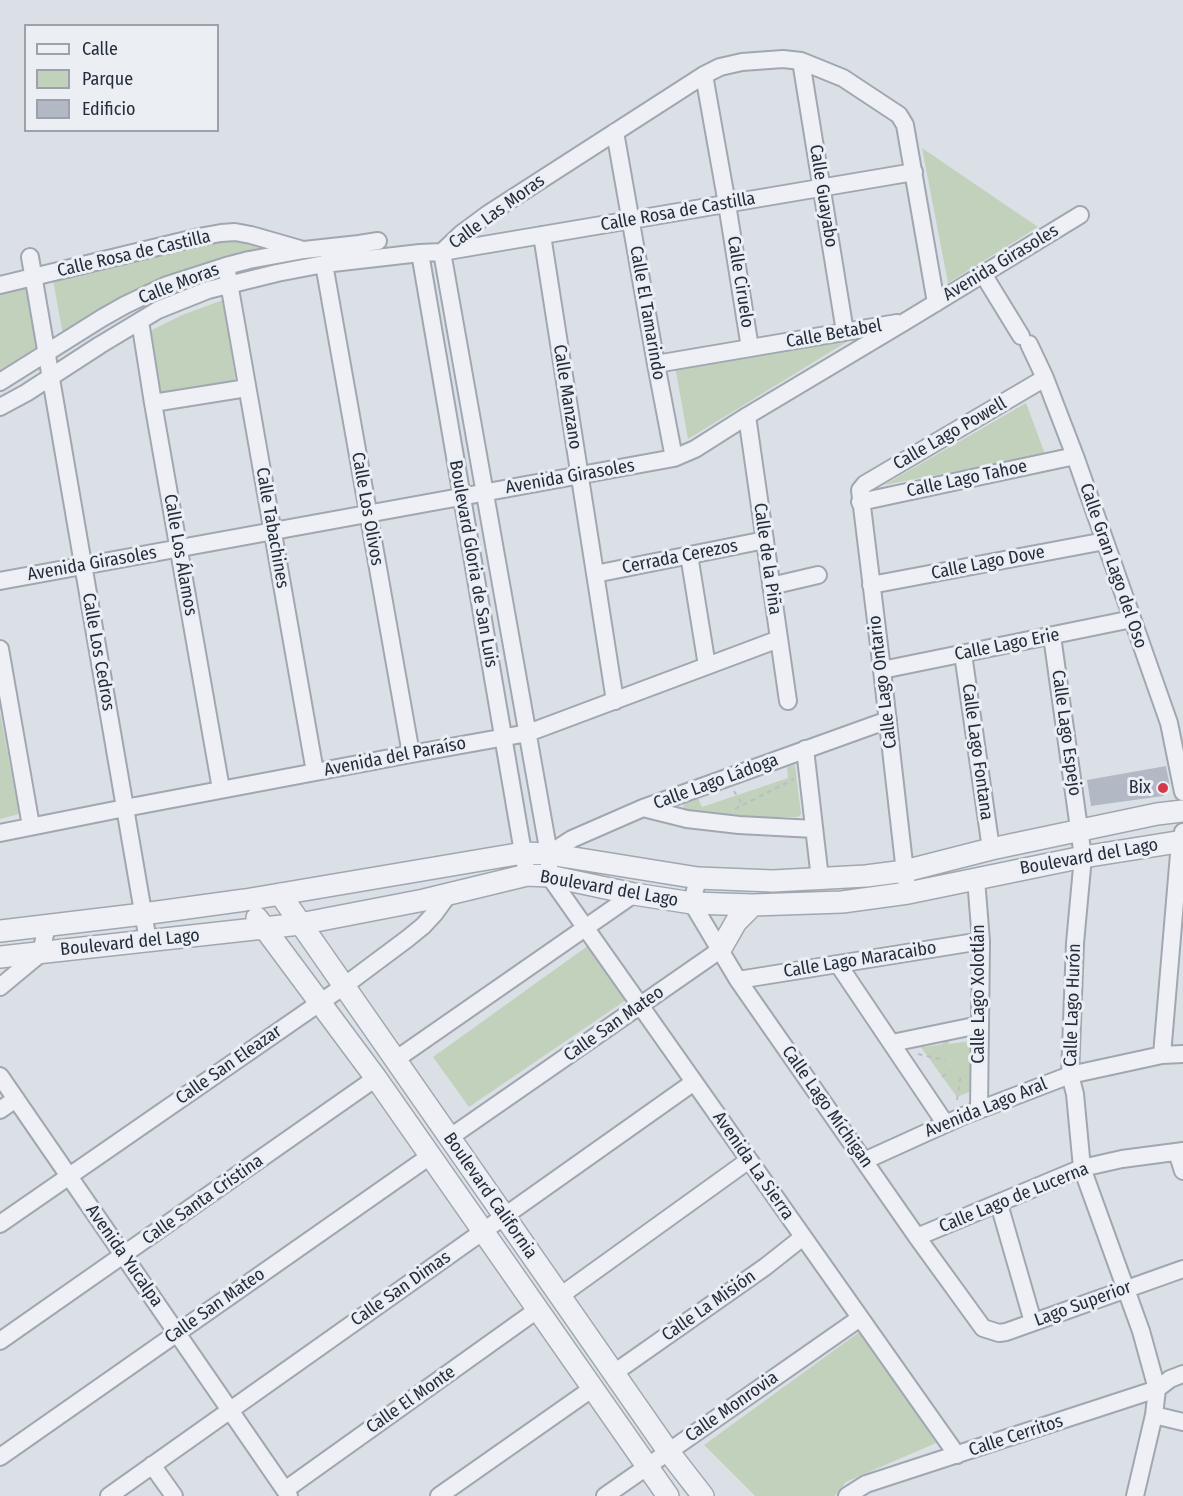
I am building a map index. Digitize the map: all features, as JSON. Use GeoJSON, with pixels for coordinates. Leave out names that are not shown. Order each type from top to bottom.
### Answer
{"type":"FeatureCollection","features":[{"type":"Feature","properties":{"kind":"street","name":"Calle Las Moras"},"geometry":{"type":"LineString","coordinates":[[0,407],[26,393],[49,366],[81,357],[158,310],[177,302],[229,284],[324,264],[442,252],[488,214],[704,75],[720,67],[742,62],[783,59],[801,61],[825,69],[853,84],[899,115],[905,125],[914,172]]}},
{"type":"Feature","properties":{"kind":"street","name":"Calle Guayabo"},"geometry":{"type":"LineString","coordinates":[[801,61],[845,332]]}},
{"type":"Feature","properties":{"kind":"street","name":"Calle Ciruelo"},"geometry":{"type":"LineString","coordinates":[[704,75],[750,348]]}},
{"type":"Feature","properties":{"kind":"street","name":"Calle El Tamarindo"},"geometry":{"type":"LineString","coordinates":[[615,132],[674,458]]}},
{"type":"Feature","properties":{"kind":"street","name":"Calle Rosa de Castilla"},"geometry":{"type":"LineString","coordinates":[[442,252],[914,172]]}},
{"type":"Feature","properties":{"kind":"street"},"geometry":{"type":"LineString","coordinates":[[914,172],[936,303]]}},
{"type":"Feature","properties":{"kind":"street","name":"Avenida Girasoles"},"geometry":{"type":"LineString","coordinates":[[0,581],[674,458],[695,449],[1080,215]]}},
{"type":"Feature","properties":{"kind":"street","name":"Calle Rosa de Castilla"},"geometry":{"type":"LineString","coordinates":[[0,285],[221,233],[235,232],[251,235],[304,250]]}},
{"type":"Feature","properties":{"kind":"street","name":"Calle Manzano"},"geometry":{"type":"LineString","coordinates":[[542,235],[615,700]]}},
{"type":"Feature","properties":{"kind":"street","name":"Calle Moras"},"geometry":{"type":"LineString","coordinates":[[0,382],[49,366],[102,318],[147,294],[188,277],[226,266],[304,250],[378,241]]}},
{"type":"Feature","properties":{"kind":"street","name":"Boulevard Gloria de San Luis"},"geometry":{"type":"LineString","coordinates":[[442,252],[549,854],[549,876]]}},
{"type":"Feature","properties":{"kind":"street","name":"Boulevard Gloria de San Luis"},"geometry":{"type":"LineString","coordinates":[[420,253],[527,875]]}},
{"type":"Feature","properties":{"kind":"street","name":"Calle Los Cedros"},"geometry":{"type":"LineString","coordinates":[[30,256],[148,941]]}},
{"type":"Feature","properties":{"kind":"street","name":"Calle Los Olivos"},"geometry":{"type":"LineString","coordinates":[[324,264],[411,754]]}},
{"type":"Feature","properties":{"kind":"street","name":"Calle Tabachines"},"geometry":{"type":"LineString","coordinates":[[226,266],[315,772]]}},
{"type":"Feature","properties":{"kind":"street","name":"Calle Gran Lago del Oso"},"geometry":{"type":"LineString","coordinates":[[983,274],[1025,340],[1045,378],[1075,456],[1131,619],[1176,721],[1183,792]]}},
{"type":"Feature","properties":{"kind":"street","name":"Calle Los Álamos"},"geometry":{"type":"LineString","coordinates":[[140,321],[221,789]]}},
{"type":"Feature","properties":{"kind":"street","name":"Calle Betabel"},"geometry":{"type":"LineString","coordinates":[[656,364],[906,321]]}},
{"type":"Feature","properties":{"kind":"street","name":"Calle Lago Powell"},"geometry":{"type":"LineString","coordinates":[[860,497],[860,490],[865,484],[1045,378]]}},
{"type":"Feature","properties":{"kind":"street"},"geometry":{"type":"LineString","coordinates":[[153,403],[247,388]]}},
{"type":"Feature","properties":{"kind":"street","name":"Calle de la Piña"},"geometry":{"type":"LineString","coordinates":[[747,416],[788,701]]}},
{"type":"Feature","properties":{"kind":"street","name":"Calle Lago Tahoe"},"geometry":{"type":"LineString","coordinates":[[860,497],[1075,456]]}},
{"type":"Feature","properties":{"kind":"street","name":"Calle Lago Ontario"},"geometry":{"type":"LineString","coordinates":[[860,497],[908,893]]}},
{"type":"Feature","properties":{"kind":"street","name":"Cerrada Cerezos"},"geometry":{"type":"LineString","coordinates":[[595,574],[765,540]]}},
{"type":"Feature","properties":{"kind":"street","name":"Calle Lago Dove"},"geometry":{"type":"LineString","coordinates":[[872,585],[1105,541]]}},
{"type":"Feature","properties":{"kind":"street"},"geometry":{"type":"LineString","coordinates":[[689,555],[707,666]]}},
{"type":"Feature","properties":{"kind":"street"},"geometry":{"type":"LineString","coordinates":[[771,586],[819,575]]}},
{"type":"Feature","properties":{"kind":"street","name":"Calle Lago Erie"},"geometry":{"type":"LineString","coordinates":[[882,670],[1131,619]]}},
{"type":"Feature","properties":{"kind":"street","name":"Calle Lago Espejo"},"geometry":{"type":"LineString","coordinates":[[1052,636],[1083,856]]}},
{"type":"Feature","properties":{"kind":"street","name":"Avenida del Paraíso"},"geometry":{"type":"LineString","coordinates":[[0,833],[221,789],[528,733],[779,639]]}},
{"type":"Feature","properties":{"kind":"street"},"geometry":{"type":"LineString","coordinates":[[0,650],[2,678],[32,826]]}},
{"type":"Feature","properties":{"kind":"street","name":"Calle Lago Fontana"},"geometry":{"type":"LineString","coordinates":[[963,654],[991,849]]}},
{"type":"Feature","properties":{"kind":"street","name":"Calle Lago Ládoga"},"geometry":{"type":"LineString","coordinates":[[549,854],[573,838],[643,808],[888,720]]}},
{"type":"Feature","properties":{"kind":"street"},"geometry":{"type":"LineString","coordinates":[[805,749],[819,879]]}},
{"type":"Feature","properties":{"kind":"street"},"geometry":{"type":"LineString","coordinates":[[643,808],[687,819],[814,829]]}},
{"type":"Feature","properties":{"kind":"street","name":"Boulevard del Lago"},"geometry":{"type":"LineString","coordinates":[[0,931],[245,900],[523,853],[549,854],[698,878],[773,881],[905,871],[1079,830],[1156,814],[1183,811]]}},
{"type":"Feature","properties":{"kind":"street"},"geometry":{"type":"LineString","coordinates":[[1162,1055],[1176,961],[1179,854],[1182,838]]}},
{"type":"Feature","properties":{"kind":"street","name":"Boulevard del Lago"},"geometry":{"type":"LineString","coordinates":[[0,957],[300,924],[448,895],[527,875],[549,876],[634,894],[692,903],[753,905],[842,902],[908,893],[1083,856],[1182,838]]}},
{"type":"Feature","properties":{"kind":"street","name":"Calle Lago Hurón"},"geometry":{"type":"LineString","coordinates":[[1083,856],[1075,943],[1070,1075],[1075,1094],[1082,1168],[1141,1331],[1157,1389]]}},
{"type":"Feature","properties":{"kind":"street","name":"Avenida La Sierra"},"geometry":{"type":"LineString","coordinates":[[549,876],[957,1455]]}},
{"type":"Feature","properties":{"kind":"street"},"geometry":{"type":"LineString","coordinates":[[692,903],[698,878]]}},
{"type":"Feature","properties":{"kind":"street","name":"Calle Lago Xolotlán"},"geometry":{"type":"LineString","coordinates":[[976,879],[981,940],[979,1109]]}},
{"type":"Feature","properties":{"kind":"street","name":"Boulevard California"},"geometry":{"type":"LineString","coordinates":[[280,894],[668,1451],[703,1496]]}},
{"type":"Feature","properties":{"kind":"street"},"geometry":{"type":"LineString","coordinates":[[396,1060],[634,894]]}},
{"type":"Feature","properties":{"kind":"street","name":"Calle San Eleazar"},"geometry":{"type":"LineString","coordinates":[[0,1224],[344,986],[423,926],[435,914],[448,895]]}},
{"type":"Feature","properties":{"kind":"street","name":"Boulevard California"},"geometry":{"type":"LineString","coordinates":[[245,900],[376,1078],[668,1496]]}},
{"type":"Feature","properties":{"kind":"street","name":"Calle Lago Míchigan"},"geometry":{"type":"LineString","coordinates":[[692,903],[738,980],[982,1328]]}},
{"type":"Feature","properties":{"kind":"street"},"geometry":{"type":"LineString","coordinates":[[720,950],[736,922],[753,905]]}},
{"type":"Feature","properties":{"kind":"street"},"geometry":{"type":"LineString","coordinates":[[0,987],[41,953],[47,926]]}},
{"type":"Feature","properties":{"kind":"street","name":"Calle Lago Maracaibo"},"geometry":{"type":"LineString","coordinates":[[738,980],[981,940]]}},
{"type":"Feature","properties":{"kind":"street","name":"Calle San Mateo"},"geometry":{"type":"LineString","coordinates":[[449,1137],[720,950]]}},
{"type":"Feature","properties":{"kind":"street"},"geometry":{"type":"LineString","coordinates":[[838,964],[950,1121]]}},
{"type":"Feature","properties":{"kind":"street"},"geometry":{"type":"LineString","coordinates":[[895,1047],[979,1024]]}},
{"type":"Feature","properties":{"kind":"street","name":"Avenida Lago Aral"},"geometry":{"type":"LineString","coordinates":[[864,1161],[950,1121],[1070,1075],[1162,1055],[1183,1054]]}},
{"type":"Feature","properties":{"kind":"street","name":"Avenida Yucalpa"},"geometry":{"type":"LineString","coordinates":[[0,1076],[287,1493]]}},
{"type":"Feature","properties":{"kind":"street","name":"Calle Santa Cristina"},"geometry":{"type":"LineString","coordinates":[[0,1341],[376,1078]]}},
{"type":"Feature","properties":{"kind":"street","name":"Calle San Dimas"},"geometry":{"type":"LineString","coordinates":[[109,1496],[694,1082]]}},
{"type":"Feature","properties":{"kind":"street"},"geometry":{"type":"LineString","coordinates":[[0,1110],[16,1099]]}},
{"type":"Feature","properties":{"kind":"street"},"geometry":{"type":"LineString","coordinates":[[1180,1152],[1183,1171]]}},
{"type":"Feature","properties":{"kind":"street","name":"Calle Lago de Lucerna"},"geometry":{"type":"LineString","coordinates":[[917,1238],[1082,1168],[1180,1152]]}},
{"type":"Feature","properties":{"kind":"street","name":"Calle San Mateo"},"geometry":{"type":"LineString","coordinates":[[0,1457],[429,1156]]}},
{"type":"Feature","properties":{"kind":"street"},"geometry":{"type":"LineString","coordinates":[[560,1296],[749,1160]]}},
{"type":"Feature","properties":{"kind":"street"},"geometry":{"type":"LineString","coordinates":[[999,1204],[1033,1322]]}},
{"type":"Feature","properties":{"kind":"street","name":"Calle La Misión"},"geometry":{"type":"LineString","coordinates":[[614,1373],[765,1267],[803,1237]]}},
{"type":"Feature","properties":{"kind":"street","name":"Lago Superior"},"geometry":{"type":"LineString","coordinates":[[982,1328],[999,1333],[1183,1269]]}},
{"type":"Feature","properties":{"kind":"street","name":"Calle El Monte"},"geometry":{"type":"LineString","coordinates":[[287,1493],[537,1310]]}},
{"type":"Feature","properties":{"kind":"street","name":"Calle Monrovia"},"geometry":{"type":"LineString","coordinates":[[605,1496],[860,1318]]}},
{"type":"Feature","properties":{"kind":"street","name":"Calle Cerritos"},"geometry":{"type":"LineString","coordinates":[[851,1495],[866,1484],[1157,1389],[1170,1379],[1183,1374]]}},
{"type":"Feature","properties":{"kind":"street"},"geometry":{"type":"LineString","coordinates":[[439,1496],[592,1388]]}},
{"type":"Feature","properties":{"kind":"street"},"geometry":{"type":"LineString","coordinates":[[1135,1496],[1154,1415],[1157,1389]]}},
{"type":"Feature","properties":{"kind":"street"},"geometry":{"type":"LineString","coordinates":[[1154,1415],[1183,1422]]}},
{"type":"Feature","properties":{"kind":"street"},"geometry":{"type":"LineString","coordinates":[[152,1465],[174,1496]]}},
{"type":"Feature","properties":{"kind":"path"},"geometry":{"type":"LineString","coordinates":[[720,823],[726,814],[807,773]]}},
{"type":"Feature","properties":{"kind":"path"},"geometry":{"type":"LineString","coordinates":[[895,1047],[945,1060]]}},
{"type":"Feature","properties":{"kind":"path"},"geometry":{"type":"LineString","coordinates":[[942,1077],[950,1071]]}},
{"type":"Feature","properties":{"kind":"path"},"geometry":{"type":"LineString","coordinates":[[950,1121],[960,1074]]}},
{"type":"Feature","properties":{"kind":"green space"},"geometry":{"type":"Polygon","coordinates":[[[922,148],[1038,227],[948,283],[922,148]]]}},
{"type":"Feature","properties":{"kind":"green space"},"geometry":{"type":"Polygon","coordinates":[[[235,238],[266,248],[226,256],[181,270],[139,290],[63,335],[53,280],[194,242],[235,238]]]}},
{"type":"Feature","properties":{"kind":"green space"},"geometry":{"type":"Polygon","coordinates":[[[29,283],[42,348],[0,376],[0,290],[29,283]]]}},
{"type":"Feature","properties":{"kind":"green space"},"geometry":{"type":"Polygon","coordinates":[[[223,300],[236,383],[160,395],[148,332],[182,315],[223,300]]]}},
{"type":"Feature","properties":{"kind":"green space"},"geometry":{"type":"Polygon","coordinates":[[[863,332],[688,439],[675,366],[863,332]]]}},
{"type":"Feature","properties":{"kind":"green space"},"geometry":{"type":"Polygon","coordinates":[[[1026,403],[1045,454],[884,485],[1026,403]]]}},
{"type":"Feature","properties":{"kind":"green space"},"geometry":{"type":"Polygon","coordinates":[[[0,712],[19,814],[0,819],[0,712]]]}},
{"type":"Feature","properties":{"kind":"green space"},"geometry":{"type":"Polygon","coordinates":[[[795,765],[801,814],[798,817],[750,817],[685,809],[683,806],[685,802],[698,798],[702,807],[788,778],[787,767],[795,765]]]}},
{"type":"Feature","properties":{"kind":"green space"},"geometry":{"type":"Polygon","coordinates":[[[589,945],[629,998],[469,1107],[433,1057],[589,945]]]}},
{"type":"Feature","properties":{"kind":"green space"},"geometry":{"type":"Polygon","coordinates":[[[947,1031],[949,1044],[977,1040],[979,1088],[957,1097],[915,1039],[923,1034],[925,1047],[943,1044],[941,1032],[947,1031]]]}},
{"type":"Feature","properties":{"kind":"green space"},"geometry":{"type":"Polygon","coordinates":[[[862,1330],[936,1443],[846,1482],[835,1496],[755,1496],[704,1445],[862,1330]]]}},
{"type":"Feature","properties":{"kind":"building"},"geometry":{"type":"Polygon","coordinates":[[[1166,766],[1170,787],[1163,796],[1091,806],[1087,780],[1166,766]]]}},
{"type":"Feature","properties":{"kind":"place","name":"Bix"},"geometry":{"type":"Point","coordinates":[1163,788]}}]}
